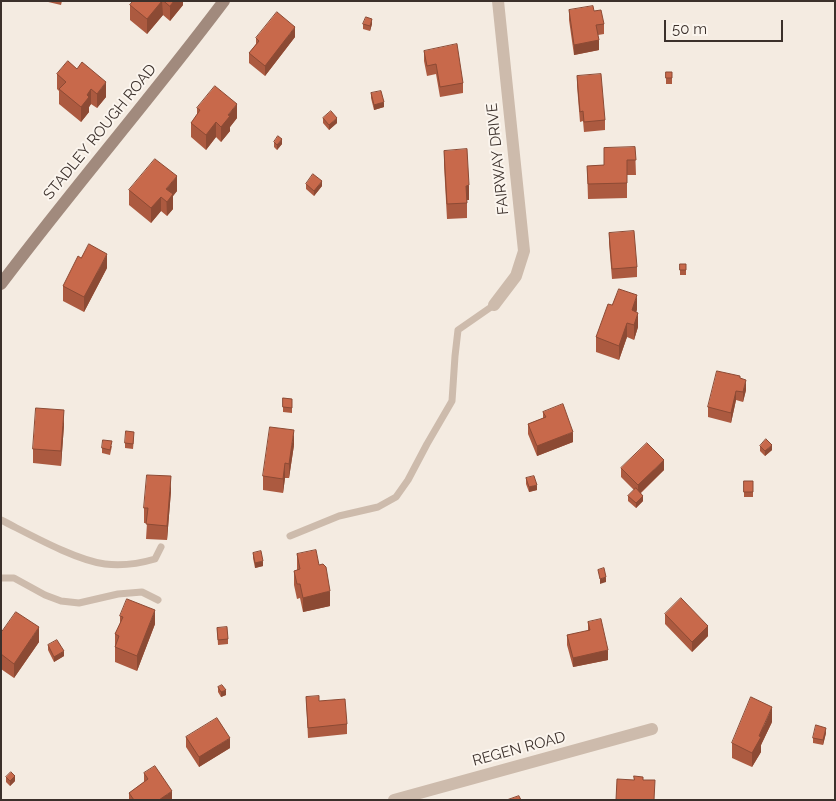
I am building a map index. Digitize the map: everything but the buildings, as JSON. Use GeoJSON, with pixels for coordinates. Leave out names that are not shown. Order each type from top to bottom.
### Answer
{"type":"FeatureCollection","features":[{"type":"Feature","properties":{"kind":"main road","name":"STADLEY ROUGH ROAD"},"geometry":{"type":"LineString","coordinates":[[1,284],[54,214],[224,1]]}},
{"type":"Feature","properties":{"kind":"street","name":"FAIRWAY DRIVE"},"geometry":{"type":"LineString","coordinates":[[494,305],[516,276],[524,251],[498,1]]}},
{"type":"Feature","properties":{"kind":"street","name":"REGEN ROAD"},"geometry":{"type":"LineString","coordinates":[[394,800],[652,729]]}},
{"type":"Feature","properties":{"kind":"lane"},"geometry":{"type":"LineString","coordinates":[[290,536],[339,516],[378,507],[396,497],[408,480],[452,401],[458,330],[494,305]]}},
{"type":"Feature","properties":{"kind":"lane"},"geometry":{"type":"LineString","coordinates":[[1,520],[87,560],[104,564],[137,564],[155,560],[161,547]]}},
{"type":"Feature","properties":{"kind":"lane"},"geometry":{"type":"LineString","coordinates":[[1,578],[14,578],[61,601],[79,603],[118,594],[142,592],[158,600]]}}]}
